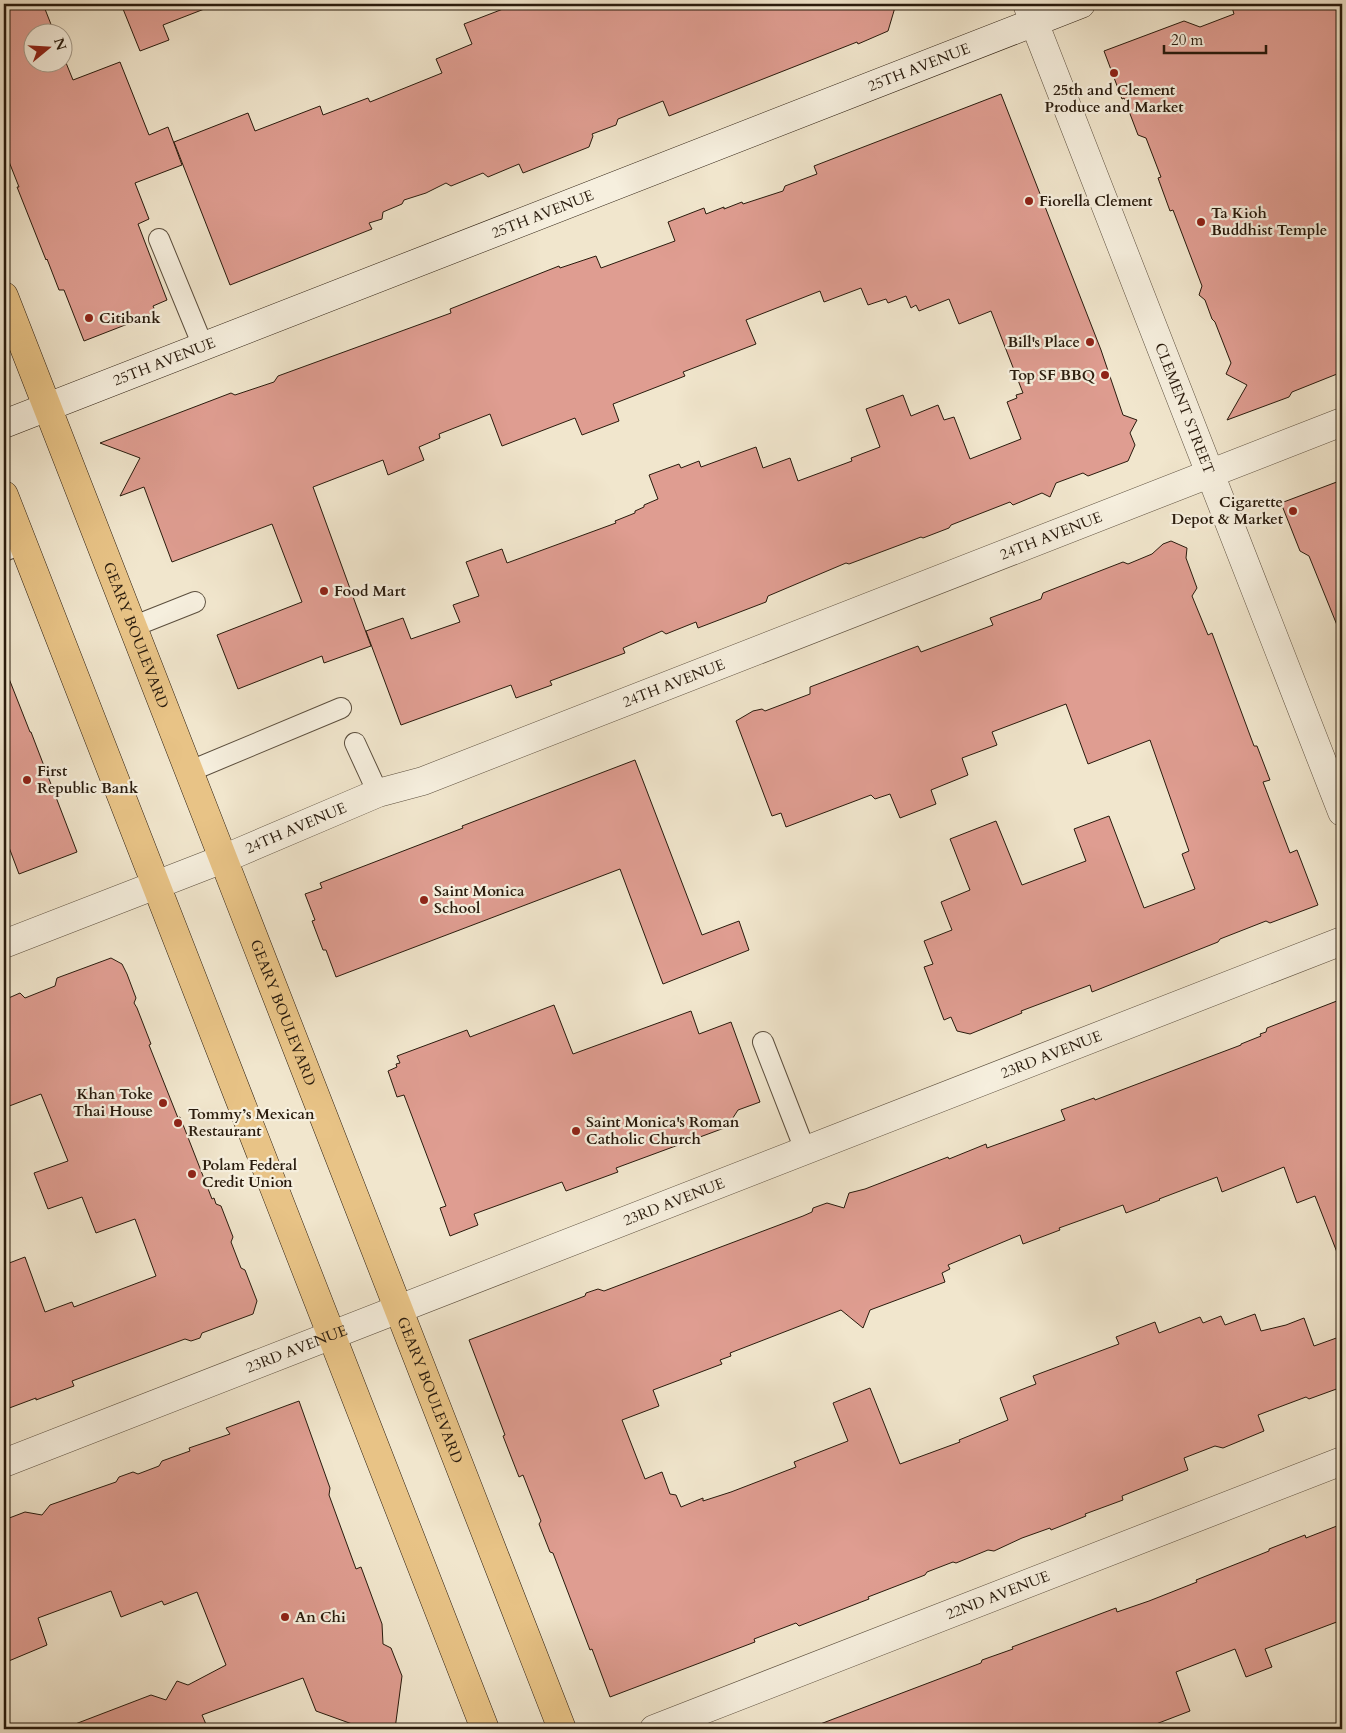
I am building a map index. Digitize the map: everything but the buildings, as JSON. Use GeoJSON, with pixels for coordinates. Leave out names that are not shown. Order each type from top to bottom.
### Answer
{"type":"FeatureCollection","features":[{"type":"Feature","properties":{"kind":"main road","name":"GEARY BOULEVARD"},"geometry":{"type":"LineString","coordinates":[[4,296],[562,1729]]}},
{"type":"Feature","properties":{"kind":"main road"},"geometry":{"type":"LineString","coordinates":[[4,495],[12,539],[156,885],[485,1729]]}},
{"type":"Feature","properties":{"kind":"street","name":"25TH AVENUE"},"geometry":{"type":"LineString","coordinates":[[4,424],[203,346],[1031,13],[1081,4]]}},
{"type":"Feature","properties":{"kind":"street","name":"CLEMENT STREET"},"geometry":{"type":"LineString","coordinates":[[1031,13],[1342,812]]}},
{"type":"Feature","properties":{"kind":"street","name":"24TH AVENUE"},"geometry":{"type":"LineString","coordinates":[[4,944],[222,859],[378,793],[423,781],[1342,422]]}},
{"type":"Feature","properties":{"kind":"street","name":"23RD AVENUE"},"geometry":{"type":"LineString","coordinates":[[4,1463],[1342,941]]}},
{"type":"Feature","properties":{"kind":"street","name":"22ND AVENUE"},"geometry":{"type":"LineString","coordinates":[[654,1729],[1342,1461]]}},
{"type":"Feature","properties":{"kind":"lane"},"geometry":{"type":"LineString","coordinates":[[159,238],[203,346]]}},
{"type":"Feature","properties":{"kind":"lane"},"geometry":{"type":"LineString","coordinates":[[132,627],[195,602]]}},
{"type":"Feature","properties":{"kind":"lane"},"geometry":{"type":"LineString","coordinates":[[188,772],[342,708]]}},
{"type":"Feature","properties":{"kind":"lane"},"geometry":{"type":"LineString","coordinates":[[355,743],[378,793]]}},
{"type":"Feature","properties":{"kind":"lane"},"geometry":{"type":"LineString","coordinates":[[763,1042],[805,1150]]}},
{"type":"Feature","properties":{"kind":"place","name":"25th and Clement Produce and Market"},"geometry":{"type":"Point","coordinates":[1114,73]}},
{"type":"Feature","properties":{"kind":"place","name":"Fiorella Clement"},"geometry":{"type":"Point","coordinates":[1029,201]}},
{"type":"Feature","properties":{"kind":"place","name":"Ta Kioh Buddhist Temple"},"geometry":{"type":"Point","coordinates":[1201,222]}},
{"type":"Feature","properties":{"kind":"place","name":"Citibank"},"geometry":{"type":"Point","coordinates":[89,318]}},
{"type":"Feature","properties":{"kind":"place","name":"Bill's Place"},"geometry":{"type":"Point","coordinates":[1090,342]}},
{"type":"Feature","properties":{"kind":"place","name":"Top SF BBQ"},"geometry":{"type":"Point","coordinates":[1105,375]}},
{"type":"Feature","properties":{"kind":"place","name":"Cigarette Depot & Market"},"geometry":{"type":"Point","coordinates":[1293,511]}},
{"type":"Feature","properties":{"kind":"place","name":"Food Mart"},"geometry":{"type":"Point","coordinates":[324,591]}},
{"type":"Feature","properties":{"kind":"place","name":"First Republic Bank"},"geometry":{"type":"Point","coordinates":[27,780]}},
{"type":"Feature","properties":{"kind":"place","name":"Saint Monica School"},"geometry":{"type":"Point","coordinates":[424,900]}},
{"type":"Feature","properties":{"kind":"place","name":"Khan Toke Thai House"},"geometry":{"type":"Point","coordinates":[163,1103]}},
{"type":"Feature","properties":{"kind":"place","name":"Tommy’s Mexican Restaurant"},"geometry":{"type":"Point","coordinates":[178,1123]}},
{"type":"Feature","properties":{"kind":"place","name":"Saint Monica's Roman Catholic Church"},"geometry":{"type":"Point","coordinates":[576,1131]}},
{"type":"Feature","properties":{"kind":"place","name":"Polam Federal Credit Union"},"geometry":{"type":"Point","coordinates":[192,1174]}},
{"type":"Feature","properties":{"kind":"place","name":"An Chi"},"geometry":{"type":"Point","coordinates":[285,1617]}}]}
